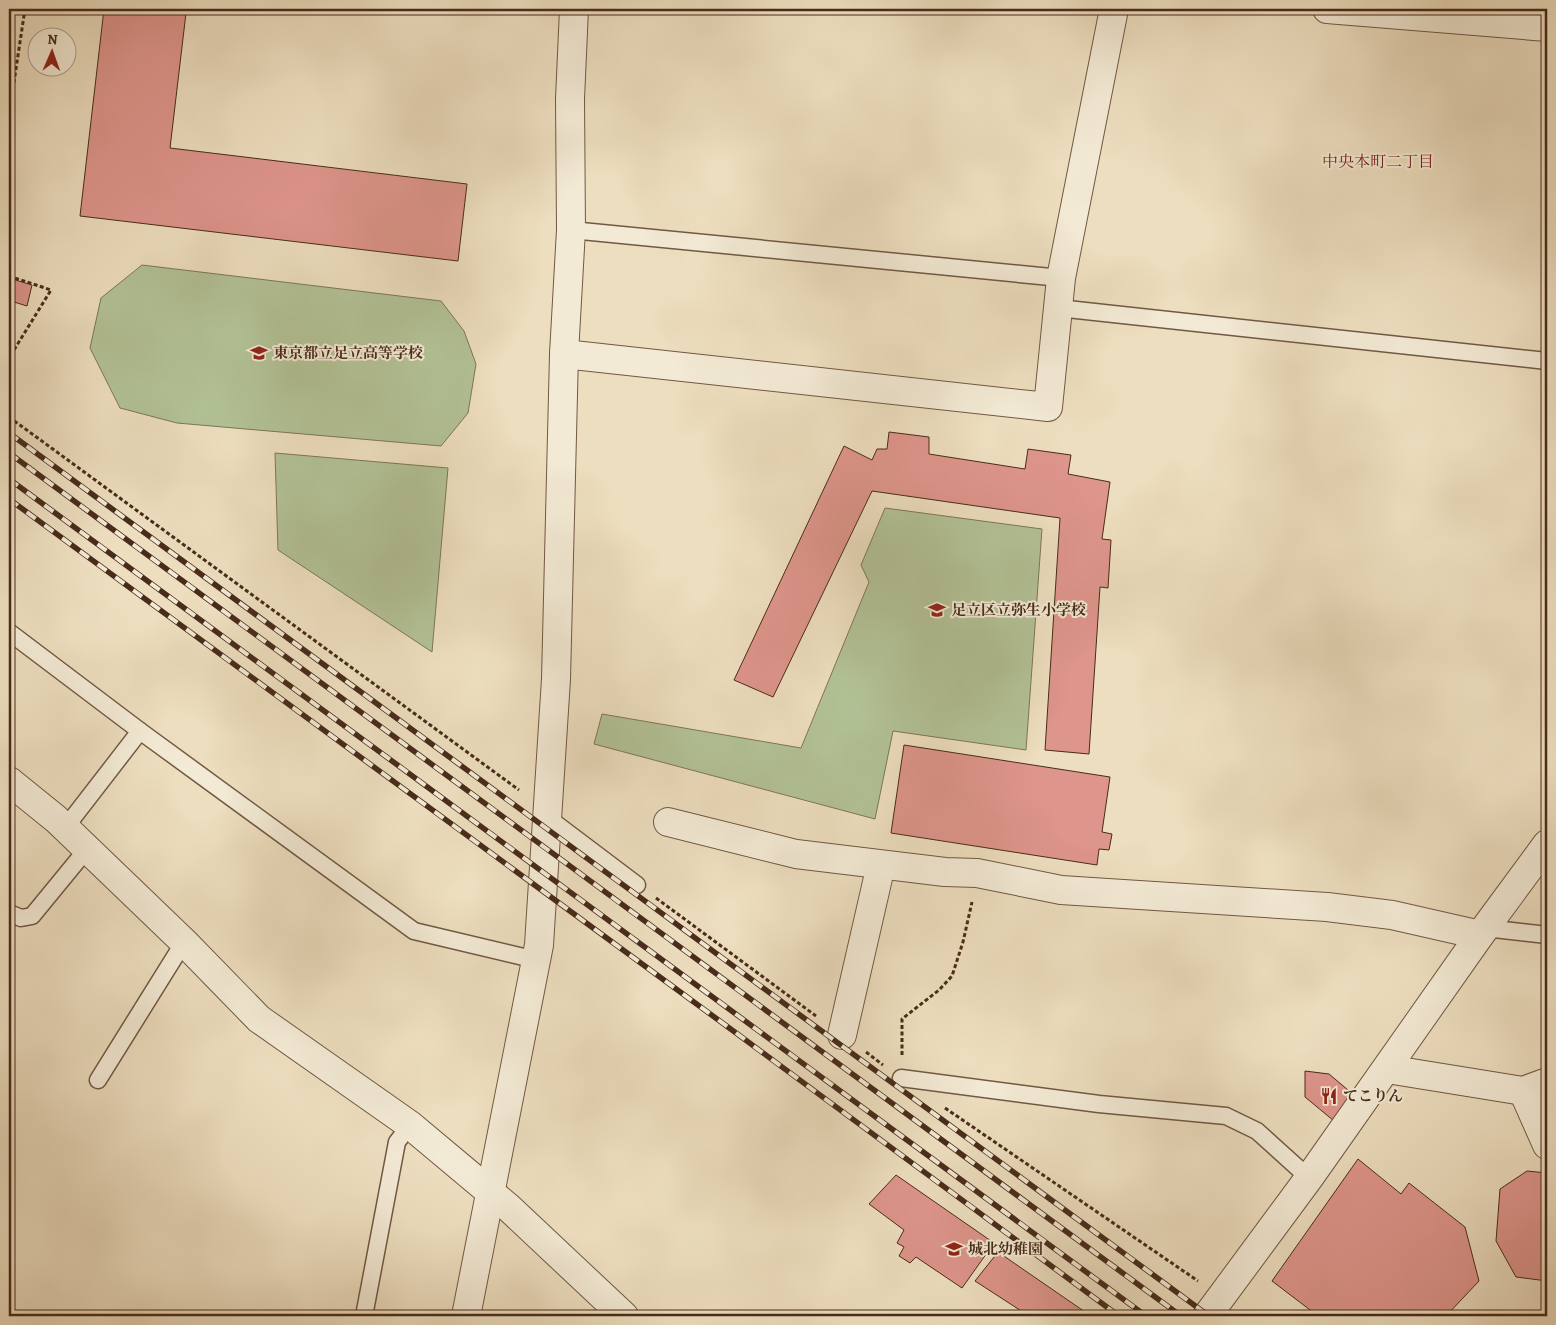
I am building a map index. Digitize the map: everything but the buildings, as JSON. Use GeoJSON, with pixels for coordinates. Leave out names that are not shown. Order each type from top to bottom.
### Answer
{"type":"FeatureCollection","features":[{"type":"Feature","properties":{"kind":"street"},"geometry":{"type":"LineString","coordinates":[[466,1316],[539,945],[556,679],[564,354],[571,230],[570,99],[574,9]]}},
{"type":"Feature","properties":{"kind":"street"},"geometry":{"type":"LineString","coordinates":[[564,354],[1048,407],[1061,278],[1114,9]]}},
{"type":"Feature","properties":{"kind":"street"},"geometry":{"type":"LineString","coordinates":[[1327,9],[1547,27]]}},
{"type":"Feature","properties":{"kind":"street"},"geometry":{"type":"LineString","coordinates":[[9,781],[66,828],[184,942],[259,1019],[410,1125],[490,1191],[624,1316]]}},
{"type":"Feature","properties":{"kind":"street"},"geometry":{"type":"LineString","coordinates":[[668,822],[796,854],[944,872],[977,874],[1061,890],[1326,907],[1392,915],[1483,932]]}},
{"type":"Feature","properties":{"kind":"street"},"geometry":{"type":"LineString","coordinates":[[1214,1307],[1309,1178],[1547,844]]}},
{"type":"Feature","properties":{"kind":"street"},"geometry":{"type":"LineString","coordinates":[[842,1035],[881,865]]}},
{"type":"Feature","properties":{"kind":"street"},"geometry":{"type":"LineString","coordinates":[[1387,1069],[1535,1087],[1547,1145]]}},
{"type":"Feature","properties":{"kind":"lane"},"geometry":{"type":"LineString","coordinates":[[571,230],[1061,278]]}},
{"type":"Feature","properties":{"kind":"lane"},"geometry":{"type":"LineString","coordinates":[[1058,308],[1547,361]]}},
{"type":"Feature","properties":{"kind":"lane"},"geometry":{"type":"LineString","coordinates":[[9,632],[140,731],[414,931],[536,960]]}},
{"type":"Feature","properties":{"kind":"lane"},"geometry":{"type":"LineString","coordinates":[[66,828],[140,731]]}},
{"type":"Feature","properties":{"kind":"lane"},"geometry":{"type":"LineString","coordinates":[[548,814],[637,884]]}},
{"type":"Feature","properties":{"kind":"lane"},"geometry":{"type":"LineString","coordinates":[[9,913],[20,918],[32,916],[88,849]]}},
{"type":"Feature","properties":{"kind":"lane"},"geometry":{"type":"LineString","coordinates":[[1483,932],[1547,935]]}},
{"type":"Feature","properties":{"kind":"lane"},"geometry":{"type":"LineString","coordinates":[[98,1080],[184,942]]}},
{"type":"Feature","properties":{"kind":"lane"},"geometry":{"type":"LineString","coordinates":[[901,1078],[1099,1104],[1226,1116],[1257,1131],[1309,1178]]}},
{"type":"Feature","properties":{"kind":"lane"},"geometry":{"type":"LineString","coordinates":[[364,1316],[397,1142],[410,1125]]}},
{"type":"Feature","properties":{"kind":"path"},"geometry":{"type":"LineString","coordinates":[[9,115],[25,9]]}},
{"type":"Feature","properties":{"kind":"path"},"geometry":{"type":"LineString","coordinates":[[9,276],[51,290],[9,358]]}},
{"type":"Feature","properties":{"kind":"path"},"geometry":{"type":"LineString","coordinates":[[9,417],[548,814]]}},
{"type":"Feature","properties":{"kind":"path"},"geometry":{"type":"LineString","coordinates":[[901,1078],[902,1019],[939,990],[952,976],[963,942],[977,874]]}},
{"type":"Feature","properties":{"kind":"path"},"geometry":{"type":"LineString","coordinates":[[637,884],[901,1078]]}},
{"type":"Feature","properties":{"kind":"path"},"geometry":{"type":"LineString","coordinates":[[942,1106],[1214,1307]]}},
{"type":"Feature","properties":{"kind":"green space"},"geometry":{"type":"Polygon","coordinates":[[[142,265],[441,301],[464,331],[476,364],[468,413],[441,446],[177,423],[120,408],[90,348],[101,298],[142,265]]]}},
{"type":"Feature","properties":{"kind":"green space"},"geometry":{"type":"Polygon","coordinates":[[[275,453],[448,468],[432,652],[278,550],[275,453]]]}},
{"type":"Feature","properties":{"kind":"green space"},"geometry":{"type":"Polygon","coordinates":[[[885,508],[1042,529],[1026,750],[893,731],[875,819],[594,744],[602,714],[801,748],[869,582],[861,565],[885,508]]]}},
{"type":"Feature","properties":{"kind":"railway"},"geometry":{"type":"LineString","coordinates":[[9,433],[1209,1316]]}},
{"type":"Feature","properties":{"kind":"railway"},"geometry":{"type":"LineString","coordinates":[[9,453],[1181,1316]]}},
{"type":"Feature","properties":{"kind":"railway"},"geometry":{"type":"LineString","coordinates":[[9,479],[1146,1316]]}},
{"type":"Feature","properties":{"kind":"railway"},"geometry":{"type":"LineString","coordinates":[[9,499],[1119,1316]]}},
{"type":"Feature","properties":{"kind":"place","name":"東京都立足立高等学校"},"geometry":{"type":"Point","coordinates":[259,353]}},
{"type":"Feature","properties":{"kind":"place","name":"足立区立弥生小学校"},"geometry":{"type":"Point","coordinates":[937,610]}},
{"type":"Feature","properties":{"kind":"place","name":"てこりん"},"geometry":{"type":"Point","coordinates":[1329,1096]}},
{"type":"Feature","properties":{"kind":"place","name":"城北幼稚園"},"geometry":{"type":"Point","coordinates":[954,1249]}},
{"type":"Feature","properties":{"kind":"district","name":"中央本町二丁目"},"geometry":{"type":"Point","coordinates":[1378,162]}}]}
